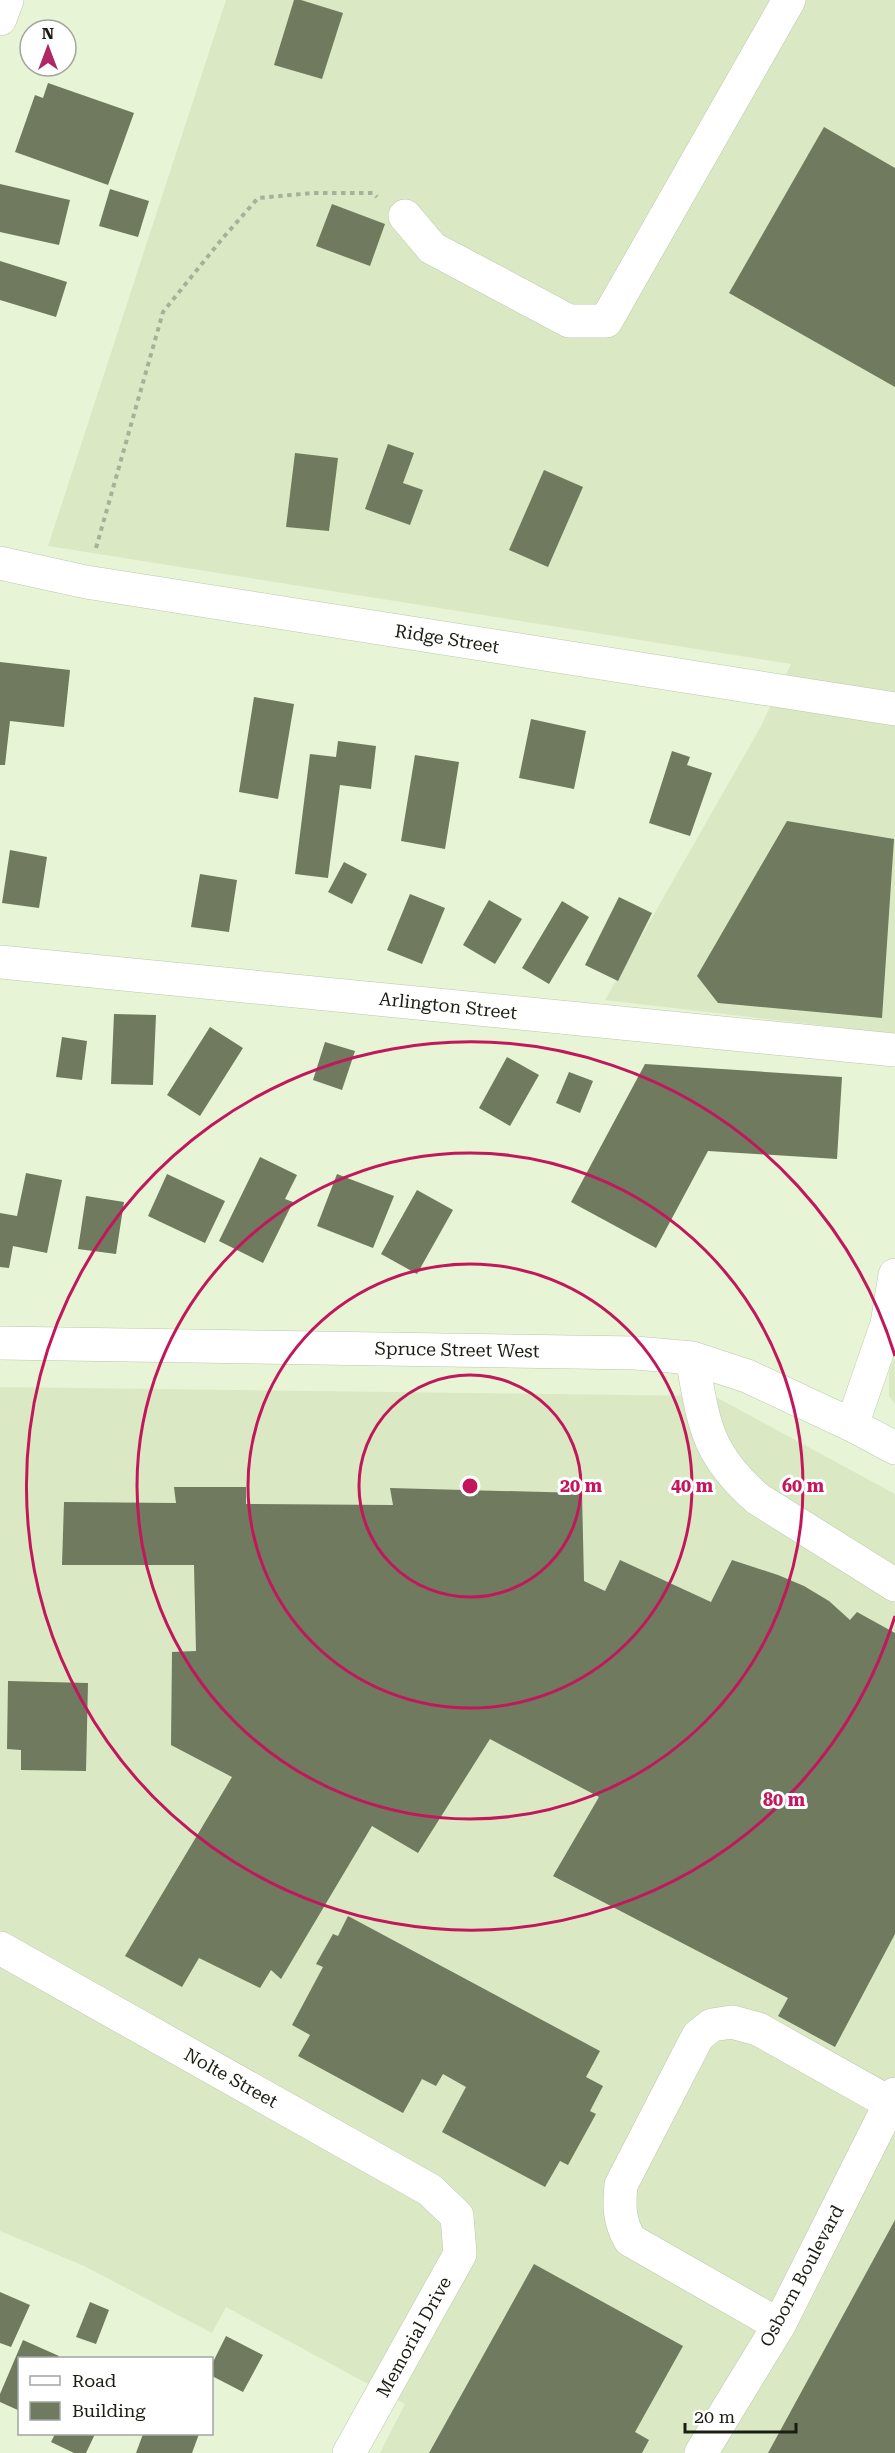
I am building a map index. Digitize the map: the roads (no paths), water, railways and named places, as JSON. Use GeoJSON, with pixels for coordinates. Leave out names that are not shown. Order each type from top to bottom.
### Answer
{"type":"FeatureCollection","features":[{"type":"Feature","properties":{"kind":"street"},"geometry":{"type":"LineString","coordinates":[[0,19],[7,0]]}},
{"type":"Feature","properties":{"kind":"street"},"geometry":{"type":"LineString","coordinates":[[405,216],[432,248],[569,321],[606,321],[789,0]]}},
{"type":"Feature","properties":{"kind":"street","name":"Ridge Street"},"geometry":{"type":"LineString","coordinates":[[0,563],[86,582],[895,709]]}},
{"type":"Feature","properties":{"kind":"street","name":"Arlington Street"},"geometry":{"type":"LineString","coordinates":[[0,962],[895,1050]]}},
{"type":"Feature","properties":{"kind":"street"},"geometry":{"type":"LineString","coordinates":[[852,1425],[887,1324],[895,1275]]}},
{"type":"Feature","properties":{"kind":"street","name":"Spruce Street West"},"geometry":{"type":"LineString","coordinates":[[0,1342],[624,1353],[692,1358],[747,1376],[852,1425],[895,1448]]}},
{"type":"Feature","properties":{"kind":"street"},"geometry":{"type":"LineString","coordinates":[[692,1358],[702,1419],[707,1433],[714,1449],[738,1483],[758,1499],[895,1585]]}},
{"type":"Feature","properties":{"kind":"street","name":"Nolte Street"},"geometry":{"type":"LineString","coordinates":[[0,1948],[430,2190],[457,2216]]}},
{"type":"Feature","properties":{"kind":"street"},"geometry":{"type":"LineString","coordinates":[[779,2325],[630,2240],[622,2227],[619,2210],[621,2185],[698,2036],[712,2025],[732,2022],[758,2029],[893,2098]]}},
{"type":"Feature","properties":{"kind":"street","name":"Osborn Boulevard"},"geometry":{"type":"LineString","coordinates":[[701,2453],[779,2325],[893,2098]]}},
{"type":"Feature","properties":{"kind":"street","name":"Memorial Drive"},"geometry":{"type":"LineString","coordinates":[[349,2453],[460,2254],[457,2216]]}}]}
